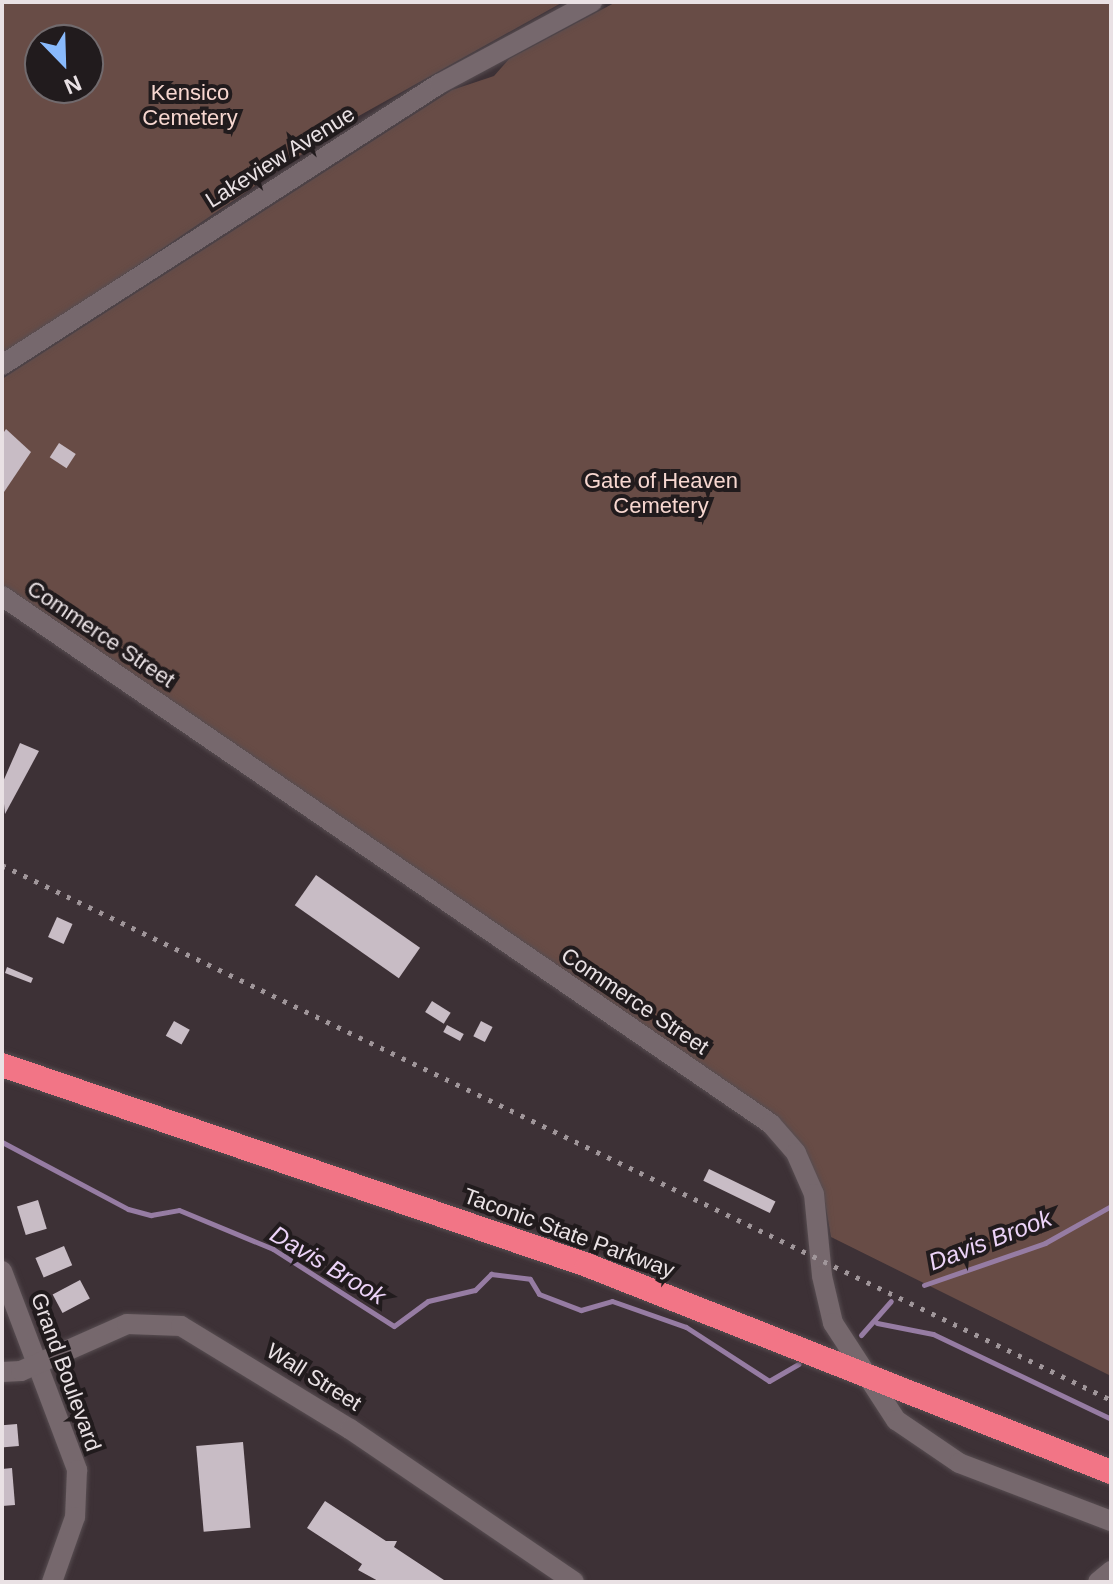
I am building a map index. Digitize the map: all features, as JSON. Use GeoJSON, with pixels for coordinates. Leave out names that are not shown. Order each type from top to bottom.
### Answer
{"type":"FeatureCollection","features":[{"type":"Feature","properties":{"kind":"highway","name":"Taconic State Parkway"},"geometry":{"type":"LineString","coordinates":[[2,1048],[586,1248],[1111,1454]]}},
{"type":"Feature","properties":{"kind":"highway","name":"Taconic State Parkway"},"geometry":{"type":"LineString","coordinates":[[2,1065],[574,1260],[1111,1472]]}},
{"type":"Feature","properties":{"kind":"street","name":"Lakeview Avenue"},"geometry":{"type":"LineString","coordinates":[[2,365],[439,84],[592,2]]}},
{"type":"Feature","properties":{"kind":"street","name":"Commerce Street"},"geometry":{"type":"LineString","coordinates":[[2,596],[771,1124],[811,1183],[826,1301],[846,1348],[896,1420],[933,1450],[1111,1521]]}},
{"type":"Feature","properties":{"kind":"street","name":"Grand Boulevard"},"geometry":{"type":"LineString","coordinates":[[2,1271],[40,1363],[77,1470],[75,1517],[52,1582]]}},
{"type":"Feature","properties":{"kind":"street","name":"Wall Street"},"geometry":{"type":"LineString","coordinates":[[2,1372],[40,1363],[127,1324],[181,1326],[350,1429],[574,1582]]}},
{"type":"Feature","properties":{"kind":"street"},"geometry":{"type":"LineString","coordinates":[[1098,1582],[1111,1571]]}},
{"type":"Feature","properties":{"kind":"green space","name":"Kensico Cemetery"},"geometry":{"type":"Polygon","coordinates":[[[2,2],[563,2],[357,117],[2,357],[2,2]]]}},
{"type":"Feature","properties":{"kind":"green space","name":"Gate of Heaven Cemetery"},"geometry":{"type":"Polygon","coordinates":[[[616,2],[1111,2],[1111,1376],[831,1237],[825,1202],[804,1150],[2,585],[2,379],[452,90],[494,76],[509,59],[616,2]]]}},
{"type":"Feature","properties":{"kind":"building"},"geometry":{"type":"Polygon","coordinates":[[[6,429],[31,452],[2,495],[2,435],[6,429]]]}},
{"type":"Feature","properties":{"kind":"building"},"geometry":{"type":"Polygon","coordinates":[[[59,443],[76,454],[67,468],[50,457],[59,443]]]}},
{"type":"Feature","properties":{"kind":"building"},"geometry":{"type":"Polygon","coordinates":[[[20,743],[39,751],[5,814],[2,784],[20,743]]]}},
{"type":"Feature","properties":{"kind":"building"},"geometry":{"type":"Polygon","coordinates":[[[316,875],[420,948],[399,978],[295,905],[316,875]]]}},
{"type":"Feature","properties":{"kind":"building"},"geometry":{"type":"Polygon","coordinates":[[[57,917],[73,924],[64,944],[48,937],[57,917]]]}},
{"type":"Feature","properties":{"kind":"building"},"geometry":{"type":"Polygon","coordinates":[[[7,967],[33,978],[31,983],[5,973],[7,967]]]}},
{"type":"Feature","properties":{"kind":"building"},"geometry":{"type":"Polygon","coordinates":[[[432,1001],[451,1013],[444,1024],[425,1012],[432,1001]]]}},
{"type":"Feature","properties":{"kind":"building"},"geometry":{"type":"Polygon","coordinates":[[[174,1021],[190,1030],[182,1045],[166,1036],[174,1021]]]}},
{"type":"Feature","properties":{"kind":"building"},"geometry":{"type":"Polygon","coordinates":[[[481,1021],[493,1027],[485,1042],[473,1036],[481,1021]]]}},
{"type":"Feature","properties":{"kind":"building"},"geometry":{"type":"Polygon","coordinates":[[[447,1025],[464,1034],[460,1041],[443,1032],[447,1025]]]}},
{"type":"Feature","properties":{"kind":"building"},"geometry":{"type":"Polygon","coordinates":[[[709,1169],[776,1201],[770,1213],[703,1181],[709,1169]]]}},
{"type":"Feature","properties":{"kind":"building"},"geometry":{"type":"Polygon","coordinates":[[[38,1200],[47,1229],[26,1235],[17,1206],[38,1200]]]}},
{"type":"Feature","properties":{"kind":"building"},"geometry":{"type":"Polygon","coordinates":[[[64,1246],[72,1265],[44,1277],[35,1258],[64,1246]]]}},
{"type":"Feature","properties":{"kind":"building"},"geometry":{"type":"Polygon","coordinates":[[[80,1280],[90,1299],[62,1313],[53,1295],[80,1280]]]}},
{"type":"Feature","properties":{"kind":"building"},"geometry":{"type":"Polygon","coordinates":[[[17,1424],[19,1446],[4,1447],[2,1425],[17,1424]]]}},
{"type":"Feature","properties":{"kind":"building"},"geometry":{"type":"Polygon","coordinates":[[[243,1442],[250,1528],[204,1532],[196,1446],[243,1442]]]}},
{"type":"Feature","properties":{"kind":"building"},"geometry":{"type":"Polygon","coordinates":[[[12,1468],[15,1505],[2,1506],[2,1469],[12,1468]]]}},
{"type":"Feature","properties":{"kind":"building"},"geometry":{"type":"Polygon","coordinates":[[[325,1501],[386,1541],[397,1541],[394,1547],[447,1582],[380,1582],[358,1570],[362,1564],[307,1528],[325,1501]]]}},
{"type":"Feature","properties":{"kind":"waterway","name":"Davis Brook"},"geometry":{"type":"LineString","coordinates":[[2,1142],[128,1209],[151,1215],[179,1210],[273,1249],[394,1326],[428,1301],[475,1290],[491,1274],[530,1279],[539,1294],[581,1310],[612,1301],[686,1327],[769,1381],[798,1364]]}},
{"type":"Feature","properties":{"kind":"waterway","name":"Davis Brook"},"geometry":{"type":"LineString","coordinates":[[924,1285],[1045,1243],[1111,1206]]}},
{"type":"Feature","properties":{"kind":"waterway","name":"Davis Brook"},"geometry":{"type":"LineString","coordinates":[[861,1335],[891,1301]]}},
{"type":"Feature","properties":{"kind":"waterway"},"geometry":{"type":"LineString","coordinates":[[877,1323],[933,1334],[1111,1419]]}},
{"type":"Feature","properties":{"kind":"railway"},"geometry":{"type":"LineString","coordinates":[[2,865],[1111,1400]]}}]}
